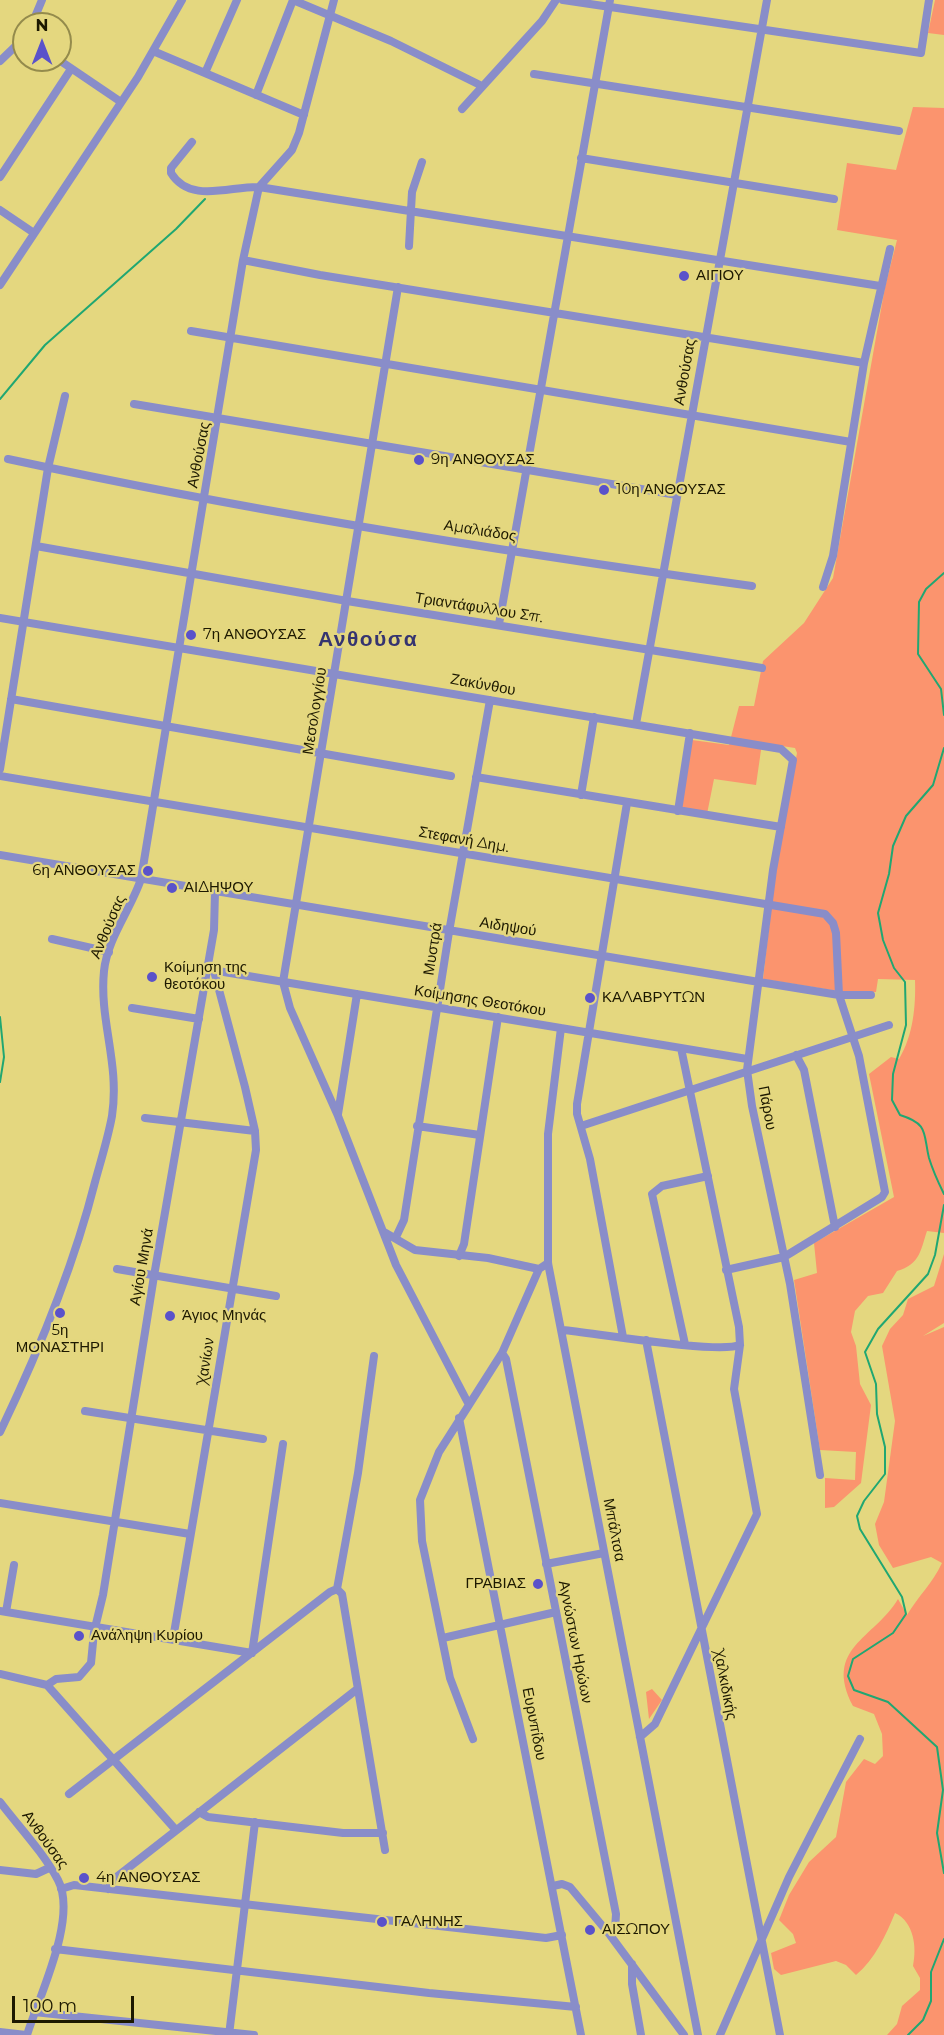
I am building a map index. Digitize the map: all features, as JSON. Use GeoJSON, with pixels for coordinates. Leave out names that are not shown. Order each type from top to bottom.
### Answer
{"type":"FeatureCollection","features":[{"type":"Feature","properties":{"kind":"street"},"geometry":{"type":"LineString","coordinates":[[0,285],[138,77],[182,0]]}},
{"type":"Feature","properties":{"kind":"street"},"geometry":{"type":"LineString","coordinates":[[205,73],[237,0]]}},
{"type":"Feature","properties":{"kind":"street"},"geometry":{"type":"LineString","coordinates":[[256,95],[293,0],[391,41],[482,86]]}},
{"type":"Feature","properties":{"kind":"street"},"geometry":{"type":"LineString","coordinates":[[134,404],[217,418],[243,260],[259,186],[292,150],[304,115],[328,15],[334,0]]}},
{"type":"Feature","properties":{"kind":"street"},"geometry":{"type":"LineString","coordinates":[[462,109],[542,21],[556,0]]}},
{"type":"Feature","properties":{"kind":"street"},"geometry":{"type":"LineString","coordinates":[[563,0],[609,4],[921,53],[929,0]]}},
{"type":"Feature","properties":{"kind":"street","name":"Ανθούσας"},"geometry":{"type":"LineString","coordinates":[[191,331],[691,416],[766,0]]}},
{"type":"Feature","properties":{"kind":"street"},"geometry":{"type":"LineString","coordinates":[[499,624],[609,4]]}},
{"type":"Feature","properties":{"kind":"street"},"geometry":{"type":"LineString","coordinates":[[0,62],[12,50]]}},
{"type":"Feature","properties":{"kind":"street"},"geometry":{"type":"LineString","coordinates":[[153,51],[304,115]]}},
{"type":"Feature","properties":{"kind":"street"},"geometry":{"type":"LineString","coordinates":[[72,70],[122,102]]}},
{"type":"Feature","properties":{"kind":"street"},"geometry":{"type":"LineString","coordinates":[[0,177],[69,72]]}},
{"type":"Feature","properties":{"kind":"street"},"geometry":{"type":"LineString","coordinates":[[534,74],[899,130]]}},
{"type":"Feature","properties":{"kind":"street"},"geometry":{"type":"LineString","coordinates":[[192,142],[171,168],[174,177],[187,188],[199,193],[259,186],[880,286]]}},
{"type":"Feature","properties":{"kind":"street"},"geometry":{"type":"LineString","coordinates":[[581,158],[834,199]]}},
{"type":"Feature","properties":{"kind":"street"},"geometry":{"type":"LineString","coordinates":[[409,246],[410,210],[416,175],[422,162]]}},
{"type":"Feature","properties":{"kind":"street"},"geometry":{"type":"LineString","coordinates":[[0,210],[34,233]]}},
{"type":"Feature","properties":{"kind":"street"},"geometry":{"type":"LineString","coordinates":[[823,587],[833,556],[864,363],[890,249]]}},
{"type":"Feature","properties":{"kind":"street"},"geometry":{"type":"LineString","coordinates":[[243,260],[864,363]]}},
{"type":"Feature","properties":{"kind":"street"},"geometry":{"type":"LineString","coordinates":[[372,444],[398,287]]}},
{"type":"Feature","properties":{"kind":"street"},"geometry":{"type":"LineString","coordinates":[[0,769],[48,468],[64,396]]}},
{"type":"Feature","properties":{"kind":"street"},"geometry":{"type":"LineString","coordinates":[[636,724],[691,416],[850,442]]}},
{"type":"Feature","properties":{"kind":"street","name":"Ανθούσας"},"geometry":{"type":"LineString","coordinates":[[0,1432],[30,1370],[65,1281],[110,1126],[116,1088],[104,990],[104,972],[109,952],[141,879],[217,418],[677,495]]}},
{"type":"Feature","properties":{"kind":"street","name":"Μεσολογγίου"},"geometry":{"type":"LineString","coordinates":[[283,982],[372,444]]}},
{"type":"Feature","properties":{"kind":"street","name":"Αμαλιάδος"},"geometry":{"type":"LineString","coordinates":[[8,459],[204,499],[512,550],[752,586]]}},
{"type":"Feature","properties":{"kind":"street","name":"Τριαντάφυλλου Σπ."},"geometry":{"type":"LineString","coordinates":[[36,546],[191,575],[762,668]]}},
{"type":"Feature","properties":{"kind":"street","name":"Ζακύνθου"},"geometry":{"type":"LineString","coordinates":[[0,618],[782,749]]}},
{"type":"Feature","properties":{"kind":"street"},"geometry":{"type":"LineString","coordinates":[[11,699],[451,776]]}},
{"type":"Feature","properties":{"kind":"street","name":"Μυστρά"},"geometry":{"type":"LineString","coordinates":[[396,1237],[404,1220],[449,932],[490,700]]}},
{"type":"Feature","properties":{"kind":"street"},"geometry":{"type":"LineString","coordinates":[[581,795],[594,717]]}},
{"type":"Feature","properties":{"kind":"street"},"geometry":{"type":"LineString","coordinates":[[678,811],[690,733]]}},
{"type":"Feature","properties":{"kind":"street","name":"Πάρου"},"geometry":{"type":"LineString","coordinates":[[782,749],[794,760],[769,906],[747,1070],[752,1106],[784,1257],[820,1475]]}},
{"type":"Feature","properties":{"kind":"street","name":"Στεφανή Δημ."},"geometry":{"type":"LineString","coordinates":[[0,776],[825,914],[830,918],[837,942],[839,995]]}},
{"type":"Feature","properties":{"kind":"street"},"geometry":{"type":"LineString","coordinates":[[476,777],[781,827]]}},
{"type":"Feature","properties":{"kind":"street"},"geometry":{"type":"LineString","coordinates":[[623,1337],[590,1159],[577,1104],[627,803]]}},
{"type":"Feature","properties":{"kind":"street","name":"Αιδηψού"},"geometry":{"type":"LineString","coordinates":[[0,855],[449,932],[839,995],[871,995]]}},
{"type":"Feature","properties":{"kind":"street","name":"Αγίου Μηνά"},"geometry":{"type":"LineString","coordinates":[[47,1685],[56,1679],[75,1678],[84,1674],[91,1665],[95,1625],[101,1605],[154,1276],[199,1019],[211,970],[215,892]]}},
{"type":"Feature","properties":{"kind":"street"},"geometry":{"type":"LineString","coordinates":[[52,939],[109,952]]}},
{"type":"Feature","properties":{"kind":"street","name":"Κοίμησης Θεοτόκου"},"geometry":{"type":"LineString","coordinates":[[211,970],[747,1059]]}},
{"type":"Feature","properties":{"kind":"street","name":"Χανίων"},"geometry":{"type":"LineString","coordinates":[[173,1639],[256,1150],[255,1131],[245,1087],[211,970]]}},
{"type":"Feature","properties":{"kind":"street"},"geometry":{"type":"LineString","coordinates":[[283,982],[290,1008],[338,1116],[396,1265],[468,1403]]}},
{"type":"Feature","properties":{"kind":"street"},"geometry":{"type":"LineString","coordinates":[[338,1116],[357,994]]}},
{"type":"Feature","properties":{"kind":"street"},"geometry":{"type":"LineString","coordinates":[[726,1270],[784,1257],[882,1197],[886,1189],[854,1035],[839,995]]}},
{"type":"Feature","properties":{"kind":"street"},"geometry":{"type":"LineString","coordinates":[[132,1008],[199,1019]]}},
{"type":"Feature","properties":{"kind":"street"},"geometry":{"type":"LineString","coordinates":[[459,1256],[464,1244],[498,1017]]}},
{"type":"Feature","properties":{"kind":"street"},"geometry":{"type":"LineString","coordinates":[[581,1126],[889,1025]]}},
{"type":"Feature","properties":{"kind":"street","name":"Μπάλτσα"},"geometry":{"type":"LineString","coordinates":[[561,1028],[548,1134],[548,1263],[563,1330],[698,2035]]}},
{"type":"Feature","properties":{"kind":"street"},"geometry":{"type":"LineString","coordinates":[[640,1737],[655,1724],[757,1514],[734,1389],[740,1345],[739,1327],[681,1048]]}},
{"type":"Feature","properties":{"kind":"street"},"geometry":{"type":"LineString","coordinates":[[796,1055],[804,1070],[835,1227]]}},
{"type":"Feature","properties":{"kind":"street"},"geometry":{"type":"LineString","coordinates":[[144,1118],[255,1131]]}},
{"type":"Feature","properties":{"kind":"street"},"geometry":{"type":"LineString","coordinates":[[417,1126],[480,1135]]}},
{"type":"Feature","properties":{"kind":"street"},"geometry":{"type":"LineString","coordinates":[[685,1344],[652,1194],[662,1186],[708,1176]]}},
{"type":"Feature","properties":{"kind":"street"},"geometry":{"type":"LineString","coordinates":[[384,1232],[415,1250],[488,1258],[539,1269]]}},
{"type":"Feature","properties":{"kind":"street"},"geometry":{"type":"LineString","coordinates":[[473,1739],[455,1694],[419,1517],[420,1500],[433,1464],[468,1403],[502,1353],[539,1269],[548,1263]]}},
{"type":"Feature","properties":{"kind":"street"},"geometry":{"type":"LineString","coordinates":[[117,1269],[276,1296]]}},
{"type":"Feature","properties":{"kind":"street"},"geometry":{"type":"LineString","coordinates":[[563,1330],[685,1344],[727,1347],[740,1345]]}},
{"type":"Feature","properties":{"kind":"street","name":"Χαλκιδικής"},"geometry":{"type":"LineString","coordinates":[[646,1340],[780,2035]]}},
{"type":"Feature","properties":{"kind":"street","name":"Αγνώστων Ηρώων"},"geometry":{"type":"LineString","coordinates":[[502,1353],[506,1359],[616,1914],[615,1930],[610,1935]]}},
{"type":"Feature","properties":{"kind":"street"},"geometry":{"type":"LineString","coordinates":[[337,1589],[358,1473],[374,1356]]}},
{"type":"Feature","properties":{"kind":"street"},"geometry":{"type":"LineString","coordinates":[[86,1411],[263,1439]]}},
{"type":"Feature","properties":{"kind":"street","name":"Ευρυπίδου"},"geometry":{"type":"LineString","coordinates":[[459,1418],[581,2035]]}},
{"type":"Feature","properties":{"kind":"street"},"geometry":{"type":"LineString","coordinates":[[252,1653],[283,1444]]}},
{"type":"Feature","properties":{"kind":"street"},"geometry":{"type":"LineString","coordinates":[[0,1503],[190,1534]]}},
{"type":"Feature","properties":{"kind":"street"},"geometry":{"type":"LineString","coordinates":[[546,1564],[604,1552]]}},
{"type":"Feature","properties":{"kind":"street"},"geometry":{"type":"LineString","coordinates":[[14,1565],[3,1612],[95,1625],[252,1653]]}},
{"type":"Feature","properties":{"kind":"street"},"geometry":{"type":"LineString","coordinates":[[69,1794],[330,1592],[337,1589]]}},
{"type":"Feature","properties":{"kind":"street"},"geometry":{"type":"LineString","coordinates":[[337,1589],[342,1594],[356,1690],[385,1850]]}},
{"type":"Feature","properties":{"kind":"street"},"geometry":{"type":"LineString","coordinates":[[443,1638],[556,1612]]}},
{"type":"Feature","properties":{"kind":"street"},"geometry":{"type":"LineString","coordinates":[[0,1674],[47,1685],[175,1828]]}},
{"type":"Feature","properties":{"kind":"street"},"geometry":{"type":"LineString","coordinates":[[108,1889],[114,1879],[175,1828],[199,1812],[356,1690]]}},
{"type":"Feature","properties":{"kind":"street"},"geometry":{"type":"LineString","coordinates":[[720,2035],[818,1817],[841,1780],[860,1739]]}},
{"type":"Feature","properties":{"kind":"street","name":"Ανθούσας"},"geometry":{"type":"LineString","coordinates":[[0,1802],[49,1868],[61,1889],[63,1916],[56,1949],[27,2035]]}},
{"type":"Feature","properties":{"kind":"street"},"geometry":{"type":"LineString","coordinates":[[199,1812],[208,1817],[343,1833],[383,1833]]}},
{"type":"Feature","properties":{"kind":"street"},"geometry":{"type":"LineString","coordinates":[[229,2033],[255,1822]]}},
{"type":"Feature","properties":{"kind":"street"},"geometry":{"type":"LineString","coordinates":[[0,1870],[36,1874],[49,1868]]}},
{"type":"Feature","properties":{"kind":"street"},"geometry":{"type":"LineString","coordinates":[[553,1886],[562,1884],[570,1887],[610,1935],[684,2035]]}},
{"type":"Feature","properties":{"kind":"street"},"geometry":{"type":"LineString","coordinates":[[61,1889],[75,1885],[546,1938],[562,1935]]}},
{"type":"Feature","properties":{"kind":"street"},"geometry":{"type":"LineString","coordinates":[[56,1949],[429,1993],[576,2007]]}},
{"type":"Feature","properties":{"kind":"street"},"geometry":{"type":"LineString","coordinates":[[632,1964],[632,1984],[641,2035]]}},
{"type":"Feature","properties":{"kind":"street"},"geometry":{"type":"LineString","coordinates":[[34,2012],[254,2035]]}},
{"type":"Feature","properties":{"kind":"street"},"geometry":{"type":"LineString","coordinates":[[0,2032],[27,2035]]}},
{"type":"Feature","properties":{"kind":"shaded area"},"geometry":{"type":"Polygon","coordinates":[[[935,0],[944,0],[944,35],[928,33],[935,0]]]}},
{"type":"Feature","properties":{"kind":"shaded area"},"geometry":{"type":"Polygon","coordinates":[[[913,107],[944,108],[944,1233],[927,1231],[915,1261],[897,1271],[883,1293],[868,1296],[855,1311],[851,1332],[856,1346],[860,1384],[871,1405],[861,1483],[834,1507],[825,1508],[825,1478],[855,1480],[856,1452],[820,1450],[794,1280],[817,1273],[814,1243],[894,1197],[869,1074],[891,1057],[899,1059],[904,1050],[913,1021],[915,980],[878,979],[876,992],[844,992],[763,979],[776,867],[797,753],[795,748],[762,743],[756,785],[714,779],[707,814],[681,810],[692,740],[729,745],[739,706],[754,706],[763,661],[804,623],[833,578],[885,287],[897,240],[837,230],[847,163],[896,170],[913,107]]]}},
{"type":"Feature","properties":{"kind":"shaded area"},"geometry":{"type":"Polygon","coordinates":[[[944,1254],[944,1323],[923,1336],[944,1327],[944,2035],[887,2035],[897,2024],[902,2006],[920,1990],[920,1978],[913,1966],[915,1951],[913,1936],[901,1917],[895,1913],[874,1954],[856,1975],[846,1965],[836,1961],[781,1975],[774,1969],[771,1953],[796,1943],[793,1934],[779,1920],[789,1895],[809,1862],[836,1837],[846,1782],[864,1759],[875,1764],[883,1756],[882,1734],[874,1714],[853,1706],[845,1686],[844,1670],[848,1657],[855,1646],[888,1613],[898,1599],[907,1615],[942,1563],[931,1557],[893,1568],[879,1545],[875,1524],[884,1502],[895,1421],[882,1346],[890,1329],[903,1315],[908,1299],[934,1286],[944,1254]]]}},
{"type":"Feature","properties":{"kind":"shaded area"},"geometry":{"type":"Polygon","coordinates":[[[652,1689],[662,1700],[649,1719],[646,1692],[652,1689]]]}},
{"type":"Feature","properties":{"kind":"waterway"},"geometry":{"type":"LineString","coordinates":[[0,399],[45,345],[176,229],[205,199]]}},
{"type":"Feature","properties":{"kind":"waterway"},"geometry":{"type":"LineString","coordinates":[[944,573],[926,589],[919,602],[918,654],[941,689],[944,715]]}},
{"type":"Feature","properties":{"kind":"waterway"},"geometry":{"type":"LineString","coordinates":[[944,748],[933,785],[906,816],[893,846],[889,874],[878,913],[883,940],[894,968],[905,982],[906,1025],[893,1074],[892,1100],[900,1115],[916,1122],[923,1130],[929,1158],[944,1194]]}},
{"type":"Feature","properties":{"kind":"waterway"},"geometry":{"type":"LineString","coordinates":[[0,1017],[4,1057],[0,1082]]}},
{"type":"Feature","properties":{"kind":"waterway"},"geometry":{"type":"LineString","coordinates":[[944,1205],[935,1255],[928,1274],[878,1329],[865,1352],[876,1384],[877,1414],[885,1447],[885,1474],[864,1501],[857,1516],[860,1529],[902,1597],[906,1614],[893,1633],[853,1659],[848,1676],[854,1690],[888,1702],[937,1747],[943,1790],[937,1833],[944,1873]]}},
{"type":"Feature","properties":{"kind":"waterway"},"geometry":{"type":"LineString","coordinates":[[908,2035],[923,2020],[931,2001],[931,1972],[944,1939]]}},
{"type":"Feature","properties":{"kind":"place","name":"ΑΙΓΙΟΥ"},"geometry":{"type":"Point","coordinates":[684,276]}},
{"type":"Feature","properties":{"kind":"place","name":"9η ΑΝΘΟΥΣΑΣ"},"geometry":{"type":"Point","coordinates":[419,460]}},
{"type":"Feature","properties":{"kind":"place","name":"10η ΑΝΘΟΥΣΑΣ"},"geometry":{"type":"Point","coordinates":[604,490]}},
{"type":"Feature","properties":{"kind":"place","name":"7η ΑΝΘΟΥΣΑΣ"},"geometry":{"type":"Point","coordinates":[191,635]}},
{"type":"Feature","properties":{"kind":"place","name":"6η ΑΝΘΟΥΣΑΣ"},"geometry":{"type":"Point","coordinates":[148,871]}},
{"type":"Feature","properties":{"kind":"place","name":"ΑΙΔΗΨΟΥ"},"geometry":{"type":"Point","coordinates":[172,888]}},
{"type":"Feature","properties":{"kind":"place","name":"Κοίμηση της θεοτόκου"},"geometry":{"type":"Point","coordinates":[152,977]}},
{"type":"Feature","properties":{"kind":"place","name":"ΚΑΛΑΒΡΥΤΩΝ"},"geometry":{"type":"Point","coordinates":[590,998]}},
{"type":"Feature","properties":{"kind":"place","name":"5η ΜΟΝΑΣΤΗΡΙ"},"geometry":{"type":"Point","coordinates":[60,1313]}},
{"type":"Feature","properties":{"kind":"place","name":"Άγιος Μηνάς"},"geometry":{"type":"Point","coordinates":[170,1316]}},
{"type":"Feature","properties":{"kind":"place","name":"ΓΡΑΒΙΑΣ"},"geometry":{"type":"Point","coordinates":[538,1584]}},
{"type":"Feature","properties":{"kind":"place","name":"Ανάληψη Κυρίου"},"geometry":{"type":"Point","coordinates":[79,1636]}},
{"type":"Feature","properties":{"kind":"place","name":"4η ΑΝΘΟΥΣΑΣ"},"geometry":{"type":"Point","coordinates":[84,1878]}},
{"type":"Feature","properties":{"kind":"place","name":"ΓΑΛΗΝΗΣ"},"geometry":{"type":"Point","coordinates":[382,1922]}},
{"type":"Feature","properties":{"kind":"place","name":"ΑΙΣΩΠΟΥ"},"geometry":{"type":"Point","coordinates":[590,1930]}},
{"type":"Feature","properties":{"kind":"district","name":"Ανθούσα"},"geometry":{"type":"Point","coordinates":[368,640]}}]}
